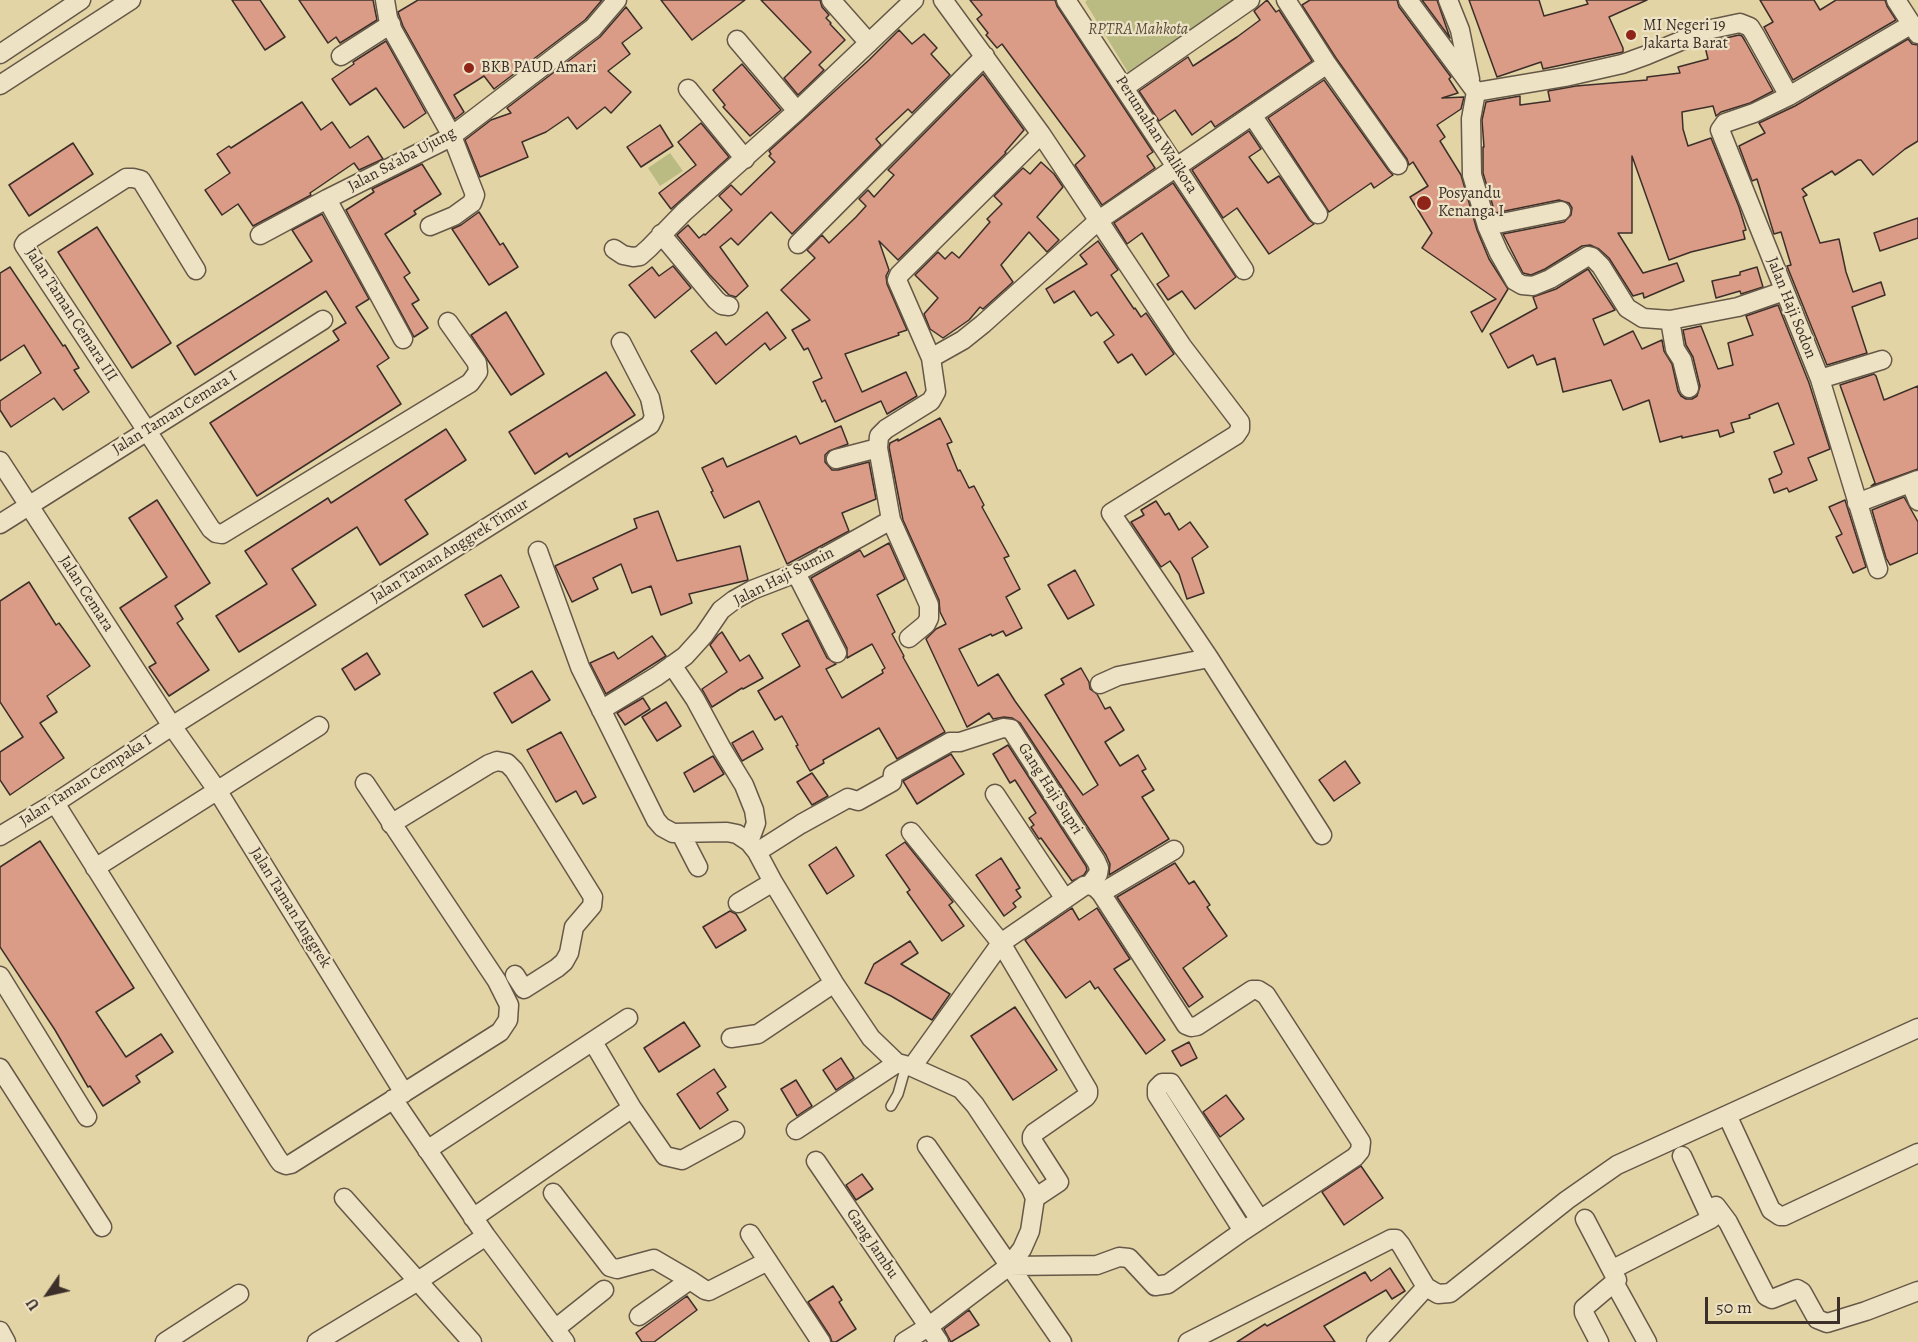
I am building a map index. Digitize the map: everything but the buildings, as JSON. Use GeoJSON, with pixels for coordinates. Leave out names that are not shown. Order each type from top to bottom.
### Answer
{"type":"FeatureCollection","features":[{"type":"Feature","properties":{"kind":"street"},"geometry":{"type":"LineString","coordinates":[[0,54],[81,0]]}},
{"type":"Feature","properties":{"kind":"street"},"geometry":{"type":"LineString","coordinates":[[0,85],[131,0]]}},
{"type":"Feature","properties":{"kind":"street"},"geometry":{"type":"LineString","coordinates":[[385,0],[391,24],[452,136],[475,195],[472,203],[454,216],[430,225]]}},
{"type":"Feature","properties":{"kind":"street","name":"Jalan Sa'aba Ujung"},"geometry":{"type":"LineString","coordinates":[[260,235],[452,136],[593,28],[617,0]]}},
{"type":"Feature","properties":{"kind":"street"},"geometry":{"type":"LineString","coordinates":[[831,0],[869,43]]}},
{"type":"Feature","properties":{"kind":"street"},"geometry":{"type":"LineString","coordinates":[[614,249],[627,256],[640,256],[684,212],[745,159],[914,0]]}},
{"type":"Feature","properties":{"kind":"street"},"geometry":{"type":"LineString","coordinates":[[944,0],[1041,134],[1182,346],[1240,423],[1240,429],[1236,435],[1111,513],[1209,658],[1322,835]]}},
{"type":"Feature","properties":{"kind":"street","name":"Perumahan Walikota"},"geometry":{"type":"LineString","coordinates":[[1067,0],[1244,270]]}},
{"type":"Feature","properties":{"kind":"street"},"geometry":{"type":"LineString","coordinates":[[1125,87],[1250,0]]}},
{"type":"Feature","properties":{"kind":"street"},"geometry":{"type":"LineString","coordinates":[[1286,0],[1327,64],[1398,165]]}},
{"type":"Feature","properties":{"kind":"street"},"geometry":{"type":"LineString","coordinates":[[1408,0],[1473,88]]}},
{"type":"Feature","properties":{"kind":"street"},"geometry":{"type":"LineString","coordinates":[[1448,0],[1460,30],[1473,88],[1472,175],[1487,226],[1515,280],[1522,285],[1533,286],[1550,279],[1588,256],[1592,257],[1601,266],[1626,308],[1643,318],[1670,320],[1738,307],[1784,291]]}},
{"type":"Feature","properties":{"kind":"street"},"geometry":{"type":"LineString","coordinates":[[1896,0],[1916,27]]}},
{"type":"Feature","properties":{"kind":"street"},"geometry":{"type":"LineString","coordinates":[[1473,88],[1564,77],[1622,64],[1707,30],[1740,23],[1750,27],[1789,96]]}},
{"type":"Feature","properties":{"kind":"street"},"geometry":{"type":"LineString","coordinates":[[341,56],[391,24]]}},
{"type":"Feature","properties":{"kind":"street","name":"Jalan Haji Sodon"},"geometry":{"type":"LineString","coordinates":[[1878,569],[1820,379],[1720,130],[1725,123],[1754,113],[1789,96],[1916,27]]}},
{"type":"Feature","properties":{"kind":"street"},"geometry":{"type":"LineString","coordinates":[[737,40],[797,111]]}},
{"type":"Feature","properties":{"kind":"street"},"geometry":{"type":"LineString","coordinates":[[798,244],[985,56]]}},
{"type":"Feature","properties":{"kind":"street"},"geometry":{"type":"LineString","coordinates":[[931,358],[963,340],[983,324],[1099,220],[1327,64]]}},
{"type":"Feature","properties":{"kind":"street"},"geometry":{"type":"LineString","coordinates":[[688,89],[745,159]]}},
{"type":"Feature","properties":{"kind":"street"},"geometry":{"type":"LineString","coordinates":[[1252,115],[1318,214]]}},
{"type":"Feature","properties":{"kind":"street"},"geometry":{"type":"LineString","coordinates":[[909,638],[920,630],[929,618],[929,605],[891,520],[878,447],[879,436],[886,429],[931,401],[936,392],[931,358],[897,280],[899,275],[1041,134]]}},
{"type":"Feature","properties":{"kind":"street","name":"Jalan Taman Cemara III"},"geometry":{"type":"LineString","coordinates":[[196,270],[141,180],[133,178],[126,178],[24,245],[211,529],[216,533],[222,534],[470,383],[478,372],[477,363],[448,322]]}},
{"type":"Feature","properties":{"kind":"street"},"geometry":{"type":"LineString","coordinates":[[327,199],[403,339]]}},
{"type":"Feature","properties":{"kind":"street"},"geometry":{"type":"LineString","coordinates":[[1487,226],[1561,211]]}},
{"type":"Feature","properties":{"kind":"street"},"geometry":{"type":"LineString","coordinates":[[662,234],[716,300],[722,305],[729,306]]}},
{"type":"Feature","properties":{"kind":"street","name":"Jalan Taman Cemara I"},"geometry":{"type":"LineString","coordinates":[[0,524],[323,320]]}},
{"type":"Feature","properties":{"kind":"street"},"geometry":{"type":"LineString","coordinates":[[1670,320],[1675,349],[1682,360],[1689,388]]}},
{"type":"Feature","properties":{"kind":"street","name":"Jalan Taman Anggrek Timur"},"geometry":{"type":"LineString","coordinates":[[172,726],[650,425],[654,417],[650,398],[621,342]]}},
{"type":"Feature","properties":{"kind":"street"},"geometry":{"type":"LineString","coordinates":[[1820,379],[1882,360]]}},
{"type":"Feature","properties":{"kind":"street"},"geometry":{"type":"LineString","coordinates":[[836,459],[878,447]]}},
{"type":"Feature","properties":{"kind":"street","name":"Jalan Cemara"},"geometry":{"type":"LineString","coordinates":[[0,461],[172,726]]}},
{"type":"Feature","properties":{"kind":"street"},"geometry":{"type":"LineString","coordinates":[[1857,502],[1914,482],[1918,501]]}},
{"type":"Feature","properties":{"kind":"street","name":"Jalan Haji Sumin"},"geometry":{"type":"LineString","coordinates":[[601,710],[685,656],[704,636],[721,610],[734,600],[752,590],[795,573],[891,520]]}},
{"type":"Feature","properties":{"kind":"street"},"geometry":{"type":"LineString","coordinates":[[538,550],[580,667],[656,819],[668,830],[681,834],[727,832],[737,834],[753,847],[834,983],[871,1038],[905,1065],[961,1089],[975,1105],[1016,1164],[1035,1198],[1030,1231],[1022,1249],[1010,1266],[933,1335],[904,1342]]}},
{"type":"Feature","properties":{"kind":"street"},"geometry":{"type":"LineString","coordinates":[[795,573],[837,653]]}},
{"type":"Feature","properties":{"kind":"street"},"geometry":{"type":"LineString","coordinates":[[1100,684],[1119,676],[1209,658]]}},
{"type":"Feature","properties":{"kind":"street"},"geometry":{"type":"LineString","coordinates":[[672,665],[695,699],[744,785],[754,810],[756,823],[753,847]]}},
{"type":"Feature","properties":{"kind":"street","name":"Jalan Taman Anggrek"},"geometry":{"type":"LineString","coordinates":[[172,726],[217,790],[427,1149],[473,1218],[560,1335]]}},
{"type":"Feature","properties":{"kind":"street","name":"Jalan Taman Cempaka I"},"geometry":{"type":"LineString","coordinates":[[0,836],[55,803],[172,726]]}},
{"type":"Feature","properties":{"kind":"street"},"geometry":{"type":"LineString","coordinates":[[95,868],[319,726]]}},
{"type":"Feature","properties":{"kind":"street","name":"Gang Haji Supri"},"geometry":{"type":"LineString","coordinates":[[753,847],[848,798],[858,801],[892,782],[893,774],[950,742],[960,742],[1003,728],[1011,729],[1096,861],[1099,868],[1095,889]]}},
{"type":"Feature","properties":{"kind":"street"},"geometry":{"type":"LineString","coordinates":[[391,824],[489,764],[497,761],[507,763],[514,770],[593,897],[592,906],[574,927],[569,953],[564,962],[524,989],[515,975]]}},
{"type":"Feature","properties":{"kind":"street"},"geometry":{"type":"LineString","coordinates":[[55,803],[281,1163],[286,1165],[402,1107],[500,1032],[508,1020],[509,1005],[497,981],[365,783]]}},
{"type":"Feature","properties":{"kind":"street"},"geometry":{"type":"LineString","coordinates":[[995,794],[1065,899]]}},
{"type":"Feature","properties":{"kind":"street"},"geometry":{"type":"LineString","coordinates":[[911,832],[1001,943],[1088,1090],[1086,1097],[1032,1136],[1032,1140],[1059,1182],[1035,1198]]}},
{"type":"Feature","properties":{"kind":"street"},"geometry":{"type":"LineString","coordinates":[[681,834],[698,867]]}},
{"type":"Feature","properties":{"kind":"street"},"geometry":{"type":"LineString","coordinates":[[1095,889],[1174,850]]}},
{"type":"Feature","properties":{"kind":"street"},"geometry":{"type":"LineString","coordinates":[[738,903],[773,882]]}},
{"type":"Feature","properties":{"kind":"street"},"geometry":{"type":"LineString","coordinates":[[796,1130],[905,1065],[1001,943],[1084,886],[1095,889],[1186,1025],[1197,1026],[1252,990],[1266,994],[1361,1142],[1360,1151],[1355,1157],[1162,1286],[1155,1286],[1129,1258],[1119,1257],[1097,1265],[1010,1266]]}},
{"type":"Feature","properties":{"kind":"street"},"geometry":{"type":"LineString","coordinates":[[2,983],[87,1117]]}},
{"type":"Feature","properties":{"kind":"street"},"geometry":{"type":"LineString","coordinates":[[731,1038],[758,1034],[834,983]]}},
{"type":"Feature","properties":{"kind":"street"},"geometry":{"type":"LineString","coordinates":[[427,1149],[628,1018]]}},
{"type":"Feature","properties":{"kind":"street"},"geometry":{"type":"LineString","coordinates":[[1188,1342],[1391,1239],[1396,1239],[1401,1245],[1426,1287],[1438,1294],[1450,1293],[1567,1200],[1617,1165],[1918,1028]]}},
{"type":"Feature","properties":{"kind":"street"},"geometry":{"type":"LineString","coordinates":[[593,1042],[664,1156],[682,1160],[735,1131]]}},
{"type":"Feature","properties":{"kind":"street"},"geometry":{"type":"LineString","coordinates":[[0,1068],[102,1227]]}},
{"type":"Feature","properties":{"kind":"street"},"geometry":{"type":"LineString","coordinates":[[1243,1231],[1157,1095],[1157,1088],[1162,1083],[1171,1083],[1260,1220]]}},
{"type":"Feature","properties":{"kind":"street"},"geometry":{"type":"LineString","coordinates":[[473,1218],[632,1108]]}},
{"type":"Feature","properties":{"kind":"street"},"geometry":{"type":"LineString","coordinates":[[1727,1115],[1771,1210],[1780,1216],[1918,1153]]}},
{"type":"Feature","properties":{"kind":"street"},"geometry":{"type":"LineString","coordinates":[[927,1146],[1062,1342]]}},
{"type":"Feature","properties":{"kind":"street"},"geometry":{"type":"LineString","coordinates":[[1599,1342],[1584,1313],[1584,1308],[1614,1276],[1711,1219],[1682,1156]]}},
{"type":"Feature","properties":{"kind":"street","name":"Gang Jambu"},"geometry":{"type":"LineString","coordinates":[[816,1161],[933,1335]]}},
{"type":"Feature","properties":{"kind":"street"},"geometry":{"type":"LineString","coordinates":[[553,1193],[610,1267],[617,1269],[654,1259],[705,1290],[713,1291],[768,1261]]}},
{"type":"Feature","properties":{"kind":"street"},"geometry":{"type":"LineString","coordinates":[[344,1198],[468,1337],[448,1342]]}},
{"type":"Feature","properties":{"kind":"street"},"geometry":{"type":"LineString","coordinates":[[1707,1210],[1716,1206],[1721,1212],[1766,1296],[1772,1299],[1797,1289],[1802,1292],[1816,1319],[1827,1323],[1918,1291]]}},
{"type":"Feature","properties":{"kind":"street"},"geometry":{"type":"LineString","coordinates":[[1585,1219],[1647,1342]]}},
{"type":"Feature","properties":{"kind":"street"},"geometry":{"type":"LineString","coordinates":[[750,1234],[821,1342]]}},
{"type":"Feature","properties":{"kind":"street"},"geometry":{"type":"LineString","coordinates":[[317,1342],[418,1281],[486,1236]]}},
{"type":"Feature","properties":{"kind":"street"},"geometry":{"type":"LineString","coordinates":[[639,1317],[690,1280]]}},
{"type":"Feature","properties":{"kind":"street"},"geometry":{"type":"LineString","coordinates":[[1376,1342],[1426,1287]]}},
{"type":"Feature","properties":{"kind":"street"},"geometry":{"type":"LineString","coordinates":[[560,1335],[604,1290]]}},
{"type":"Feature","properties":{"kind":"street"},"geometry":{"type":"LineString","coordinates":[[165,1342],[239,1294]]}},
{"type":"Feature","properties":{"kind":"street"},"geometry":{"type":"LineString","coordinates":[[0,1331],[6,1342]]}},
{"type":"Feature","properties":{"kind":"lane"},"geometry":{"type":"LineString","coordinates":[[891,1106],[898,1094],[905,1065]]}},
{"type":"Feature","properties":{"kind":"green space","name":"RPTRA Mahkota"},"geometry":{"type":"Polygon","coordinates":[[[1087,0],[1235,0],[1129,74],[1085,2],[1087,0]]]}},
{"type":"Feature","properties":{"kind":"green space"},"geometry":{"type":"Polygon","coordinates":[[[670,153],[683,171],[660,186],[648,168],[670,153]]]}},
{"type":"Feature","properties":{"kind":"place","name":"MI Negeri 19 Jakarta Barat"},"geometry":{"type":"Point","coordinates":[1631,35]}},
{"type":"Feature","properties":{"kind":"place","name":"BKB PAUD Amari"},"geometry":{"type":"Point","coordinates":[469,68]}},
{"type":"Feature","properties":{"kind":"place","name":"Posyandu Kenanga I"},"geometry":{"type":"Point","coordinates":[1424,203]}}]}
